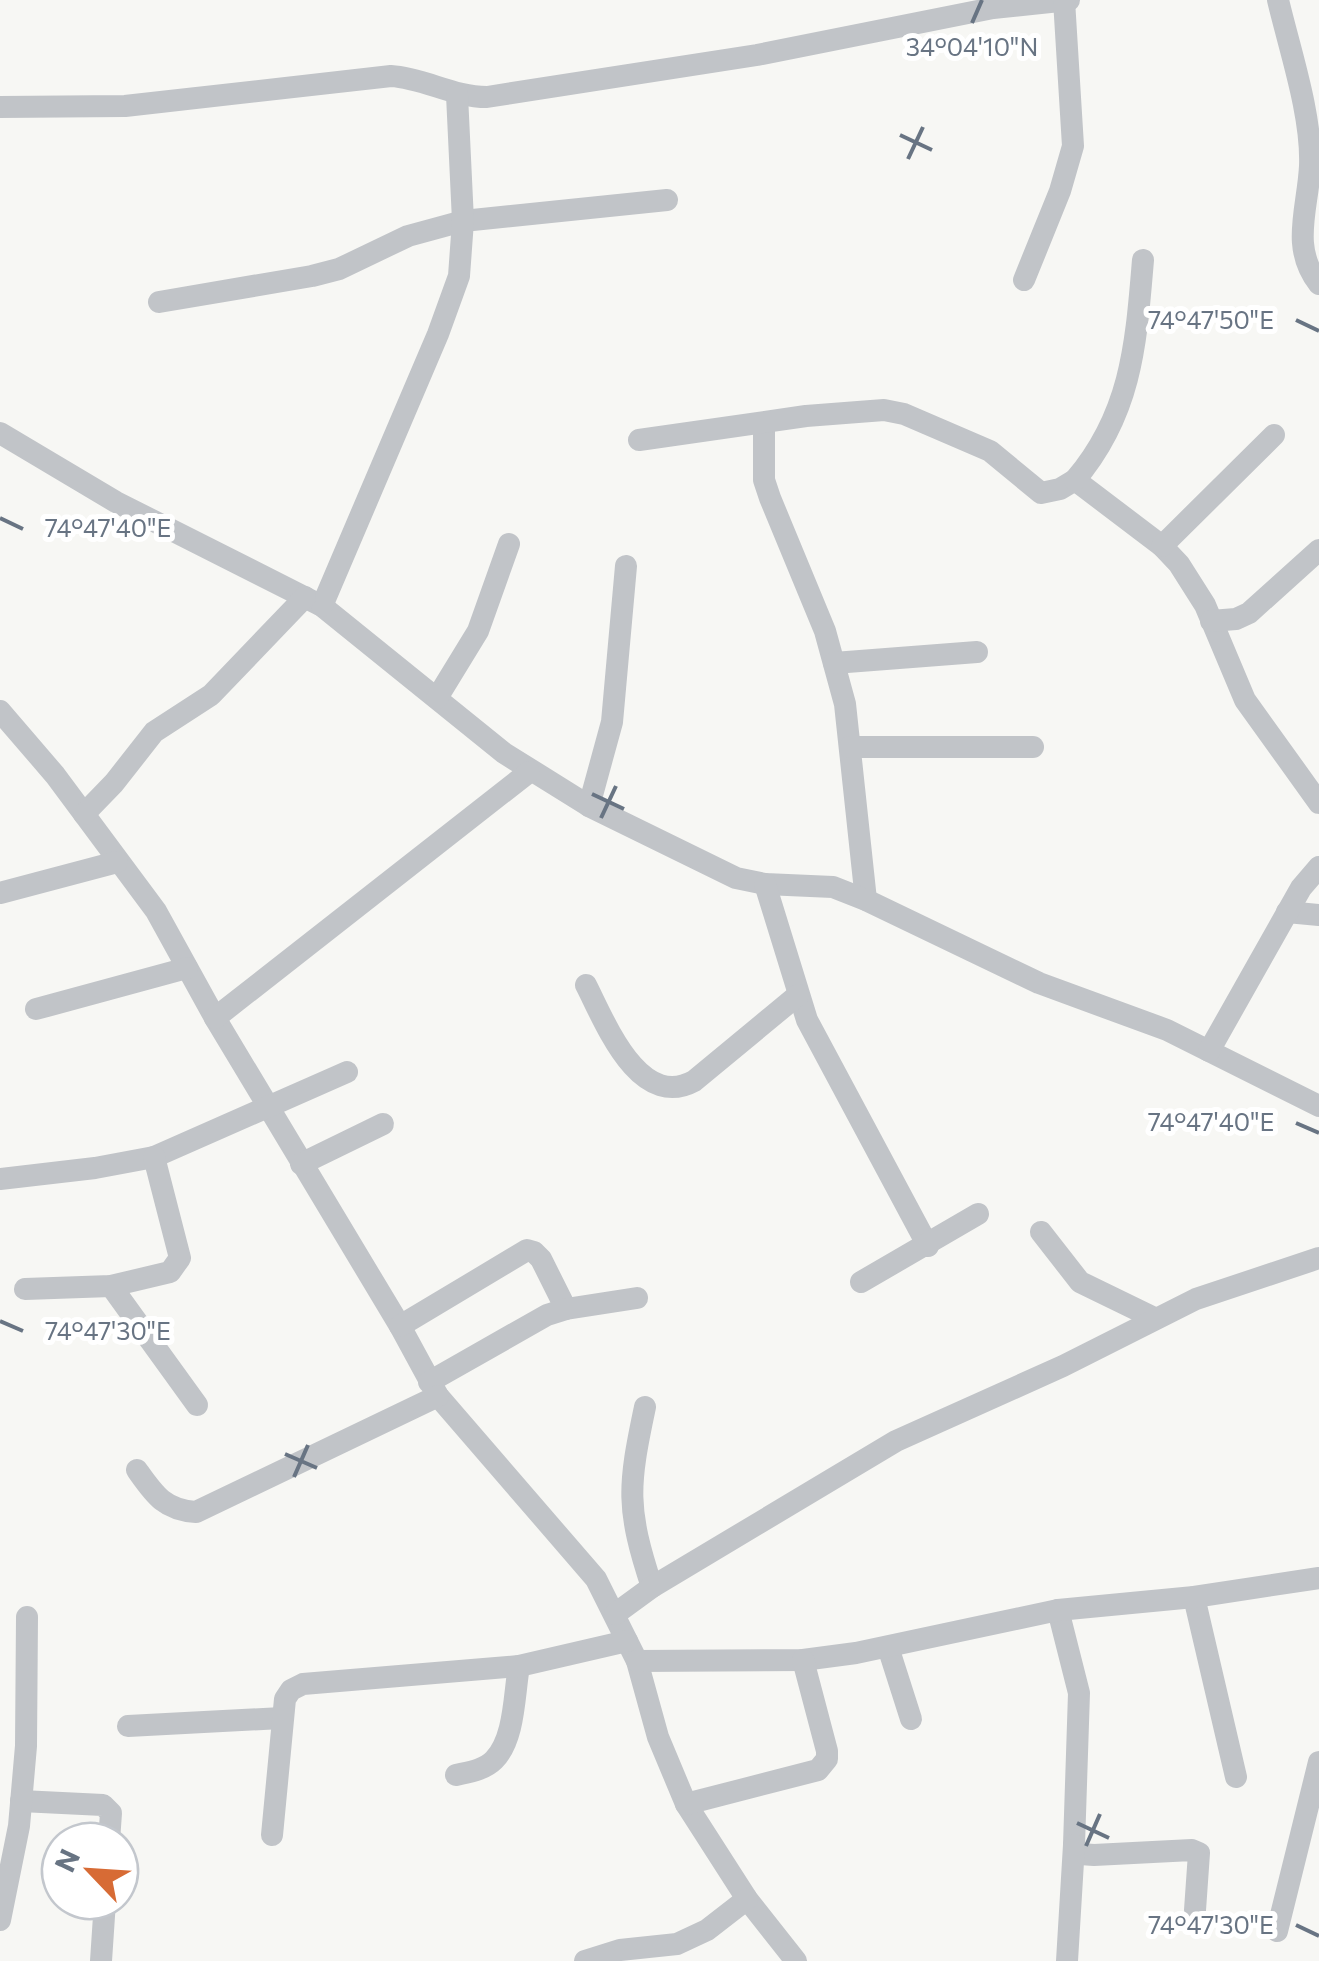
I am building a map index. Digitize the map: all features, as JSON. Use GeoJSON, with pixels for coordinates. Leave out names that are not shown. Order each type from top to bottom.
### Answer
{"type":"FeatureCollection","features":[{"type":"Feature","properties":{"kind":"street"},"geometry":{"type":"LineString","coordinates":[[0,107],[125,106],[390,76],[457,94],[486,97],[757,56],[993,4],[1066,0],[1073,146],[1060,191],[1024,280]]}},
{"type":"Feature","properties":{"kind":"street"},"geometry":{"type":"LineString","coordinates":[[1278,0],[1310,150],[1300,238],[1308,269],[1319,284]]}},
{"type":"Feature","properties":{"kind":"street"},"geometry":{"type":"LineString","coordinates":[[84,814],[154,732],[211,696],[313,602],[451,302],[459,276],[462,221],[457,94]]}},
{"type":"Feature","properties":{"kind":"street"},"geometry":{"type":"LineString","coordinates":[[159,302],[339,269],[408,236],[462,221],[668,200]]}},
{"type":"Feature","properties":{"kind":"street"},"geometry":{"type":"LineString","coordinates":[[639,440],[884,410],[904,414],[978,445],[1002,459],[1042,493],[1060,489],[1075,480],[1103,445],[1122,400],[1137,339],[1143,260]]}},
{"type":"Feature","properties":{"kind":"street"},"geometry":{"type":"LineString","coordinates":[[764,423],[764,480],[825,631],[834,663],[850,747],[866,900]]}},
{"type":"Feature","properties":{"kind":"street"},"geometry":{"type":"LineString","coordinates":[[0,433],[116,502],[313,602],[529,772],[589,806],[716,870],[765,884],[832,887],[866,900],[1038,983],[1121,1011],[1209,1051],[1319,1106]]}},
{"type":"Feature","properties":{"kind":"street"},"geometry":{"type":"LineString","coordinates":[[1162,546],[1274,434]]}},
{"type":"Feature","properties":{"kind":"street"},"geometry":{"type":"LineString","coordinates":[[1075,480],[1162,546],[1191,581],[1245,700],[1319,803]]}},
{"type":"Feature","properties":{"kind":"street"},"geometry":{"type":"LineString","coordinates":[[437,698],[478,631],[509,544]]}},
{"type":"Feature","properties":{"kind":"street"},"geometry":{"type":"LineString","coordinates":[[1211,621],[1236,619],[1249,613],[1319,550]]}},
{"type":"Feature","properties":{"kind":"street"},"geometry":{"type":"LineString","coordinates":[[589,806],[612,722],[626,566]]}},
{"type":"Feature","properties":{"kind":"street"},"geometry":{"type":"LineString","coordinates":[[834,663],[977,652]]}},
{"type":"Feature","properties":{"kind":"street"},"geometry":{"type":"LineString","coordinates":[[0,711],[156,911],[214,1018],[400,1326],[433,1389],[584,1565],[615,1614],[632,1651],[658,1736],[686,1804],[747,1899],[796,1961]]}},
{"type":"Feature","properties":{"kind":"street"},"geometry":{"type":"LineString","coordinates":[[850,747],[1033,747]]}},
{"type":"Feature","properties":{"kind":"street"},"geometry":{"type":"LineString","coordinates":[[214,1018],[529,772]]}},
{"type":"Feature","properties":{"kind":"street"},"geometry":{"type":"LineString","coordinates":[[0,893],[118,862]]}},
{"type":"Feature","properties":{"kind":"street"},"geometry":{"type":"LineString","coordinates":[[1209,1051],[1287,912],[1309,876],[1319,868]]}},
{"type":"Feature","properties":{"kind":"street"},"geometry":{"type":"LineString","coordinates":[[765,884],[798,994],[823,1052],[928,1246]]}},
{"type":"Feature","properties":{"kind":"street"},"geometry":{"type":"LineString","coordinates":[[1287,912],[1319,916]]}},
{"type":"Feature","properties":{"kind":"street"},"geometry":{"type":"LineString","coordinates":[[36,1009],[187,968]]}},
{"type":"Feature","properties":{"kind":"street"},"geometry":{"type":"LineString","coordinates":[[586,985],[627,1062],[664,1087],[674,1089],[694,1081],[798,994]]}},
{"type":"Feature","properties":{"kind":"street"},"geometry":{"type":"LineString","coordinates":[[0,1179],[154,1157],[347,1072]]}},
{"type":"Feature","properties":{"kind":"street"},"geometry":{"type":"LineString","coordinates":[[301,1164],[383,1124]]}},
{"type":"Feature","properties":{"kind":"street"},"geometry":{"type":"LineString","coordinates":[[25,1290],[112,1286],[170,1272],[180,1258],[154,1157]]}},
{"type":"Feature","properties":{"kind":"street"},"geometry":{"type":"LineString","coordinates":[[862,1282],[978,1214]]}},
{"type":"Feature","properties":{"kind":"street"},"geometry":{"type":"LineString","coordinates":[[1042,1232],[1080,1282],[1154,1318]]}},
{"type":"Feature","properties":{"kind":"street"},"geometry":{"type":"LineString","coordinates":[[400,1326],[527,1250],[540,1258],[566,1308]]}},
{"type":"Feature","properties":{"kind":"street"},"geometry":{"type":"LineString","coordinates":[[615,1614],[652,1586],[896,1442],[1063,1366],[1154,1318],[1245,1280],[1319,1258]]}},
{"type":"Feature","properties":{"kind":"street"},"geometry":{"type":"LineString","coordinates":[[112,1286],[197,1405]]}},
{"type":"Feature","properties":{"kind":"street"},"geometry":{"type":"LineString","coordinates":[[137,1470],[159,1502],[178,1511],[196,1512],[433,1389],[521,1327],[566,1308],[638,1298]]}},
{"type":"Feature","properties":{"kind":"street"},"geometry":{"type":"LineString","coordinates":[[645,1407],[633,1462],[630,1509],[652,1586]]}},
{"type":"Feature","properties":{"kind":"street"},"geometry":{"type":"LineString","coordinates":[[272,1834],[285,1700],[291,1690],[303,1684],[519,1666],[632,1651],[803,1660],[1058,1610],[1319,1578]]}},
{"type":"Feature","properties":{"kind":"street"},"geometry":{"type":"LineString","coordinates":[[1194,1596],[1236,1777]]}},
{"type":"Feature","properties":{"kind":"street"},"geometry":{"type":"LineString","coordinates":[[1058,1610],[1079,1693],[1067,1961]]}},
{"type":"Feature","properties":{"kind":"street"},"geometry":{"type":"LineString","coordinates":[[1,1909],[9,1826],[21,1802],[26,1746],[27,1617]]}},
{"type":"Feature","properties":{"kind":"street"},"geometry":{"type":"LineString","coordinates":[[888,1646],[911,1720]]}},
{"type":"Feature","properties":{"kind":"street"},"geometry":{"type":"LineString","coordinates":[[686,1804],[818,1770],[824,1765],[827,1751],[803,1660]]}},
{"type":"Feature","properties":{"kind":"street"},"geometry":{"type":"LineString","coordinates":[[456,1775],[482,1769],[502,1750],[519,1666]]}},
{"type":"Feature","properties":{"kind":"street"},"geometry":{"type":"LineString","coordinates":[[128,1726],[282,1718]]}},
{"type":"Feature","properties":{"kind":"street"},"geometry":{"type":"LineString","coordinates":[[1276,1930],[1319,1762]]}},
{"type":"Feature","properties":{"kind":"street"},"geometry":{"type":"LineString","coordinates":[[21,1802],[103,1805],[111,1813],[110,1821]]}},
{"type":"Feature","properties":{"kind":"street"},"geometry":{"type":"LineString","coordinates":[[1074,1845],[1080,1854],[1094,1856],[1192,1850],[1200,1853],[1195,1910]]}},
{"type":"Feature","properties":{"kind":"street"},"geometry":{"type":"LineString","coordinates":[[584,1961],[620,1950],[677,1944],[707,1930],[747,1899]]}},
{"type":"Feature","properties":{"kind":"street"},"geometry":{"type":"LineString","coordinates":[[101,1961],[104,1921]]}}]}
